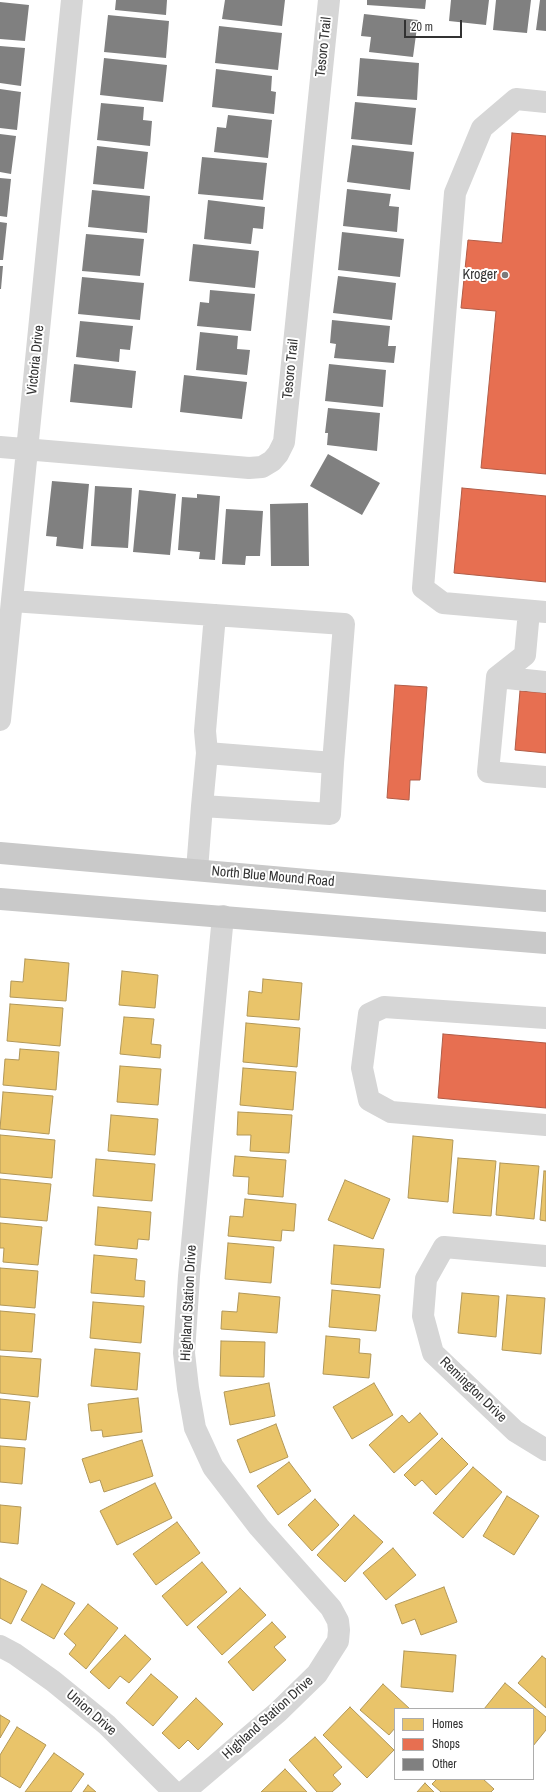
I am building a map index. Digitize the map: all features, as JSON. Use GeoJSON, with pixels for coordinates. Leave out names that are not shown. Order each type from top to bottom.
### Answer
{"type":"FeatureCollection","features":[{"type":"Feature","properties":{"kind":"main road","name":"North Blue Mound Road"},"geometry":{"type":"LineString","coordinates":[[0,852],[546,901]]}},
{"type":"Feature","properties":{"kind":"main road"},"geometry":{"type":"LineString","coordinates":[[0,899],[546,942]]}},
{"type":"Feature","properties":{"kind":"street","name":"Victoria Drive"},"geometry":{"type":"LineString","coordinates":[[0,720],[72,0]]}},
{"type":"Feature","properties":{"kind":"street","name":"Tesoro Trail"},"geometry":{"type":"LineString","coordinates":[[0,447],[249,468],[262,467],[272,462],[278,454],[284,442],[328,0]]}},
{"type":"Feature","properties":{"kind":"street"},"geometry":{"type":"LineString","coordinates":[[546,102],[516,99],[482,128],[454,193],[422,588],[443,603],[537,611],[525,655],[497,677],[488,772],[546,777]]}},
{"type":"Feature","properties":{"kind":"street"},"geometry":{"type":"LineString","coordinates":[[12,600],[344,624],[330,814],[202,806]]}},
{"type":"Feature","properties":{"kind":"street"},"geometry":{"type":"LineString","coordinates":[[197,870],[207,753],[204,730],[215,615]]}},
{"type":"Feature","properties":{"kind":"street"},"geometry":{"type":"LineString","coordinates":[[497,677],[546,682]]}},
{"type":"Feature","properties":{"kind":"street"},"geometry":{"type":"LineString","coordinates":[[207,753],[333,763]]}},
{"type":"Feature","properties":{"kind":"street","name":"Highland Station Drive"},"geometry":{"type":"LineString","coordinates":[[184,1792],[278,1712],[317,1674],[338,1641],[339,1630],[338,1621],[331,1608],[259,1527],[213,1467],[195,1428],[188,1388],[184,1353],[189,1276],[223,916]]}},
{"type":"Feature","properties":{"kind":"street"},"geometry":{"type":"LineString","coordinates":[[546,1018],[384,1006],[369,1014],[362,1068],[369,1100],[391,1112],[546,1125]]}},
{"type":"Feature","properties":{"kind":"street","name":"Remington Drive"},"geometry":{"type":"LineString","coordinates":[[546,1256],[444,1247],[426,1279],[423,1316],[433,1353],[515,1431],[546,1450]]}},
{"type":"Feature","properties":{"kind":"street","name":"Union Drive"},"geometry":{"type":"LineString","coordinates":[[0,1646],[15,1654],[53,1680],[107,1725],[174,1792]]}},
{"type":"Feature","properties":{"kind":"building: Homes"},"geometry":{"type":"Polygon","coordinates":[[[25,959],[69,963],[66,1001],[10,997],[11,981],[23,982],[25,959]]]}},
{"type":"Feature","properties":{"kind":"building: Homes"},"geometry":{"type":"Polygon","coordinates":[[[122,971],[158,975],[155,1008],[119,1005],[122,971]]]}},
{"type":"Feature","properties":{"kind":"building: Homes"},"geometry":{"type":"Polygon","coordinates":[[[263,979],[302,983],[299,1020],[247,1016],[249,991],[262,993],[263,979]]]}},
{"type":"Feature","properties":{"kind":"building: Homes"},"geometry":{"type":"Polygon","coordinates":[[[10,1004],[63,1008],[60,1046],[7,1041],[10,1004]]]}},
{"type":"Feature","properties":{"kind":"building: Homes"},"geometry":{"type":"Polygon","coordinates":[[[124,1017],[154,1019],[151,1044],[161,1045],[160,1058],[120,1054],[124,1017]]]}},
{"type":"Feature","properties":{"kind":"building: Homes"},"geometry":{"type":"Polygon","coordinates":[[[246,1023],[300,1028],[297,1067],[243,1062],[246,1023]]]}},
{"type":"Feature","properties":{"kind":"building: Homes"},"geometry":{"type":"Polygon","coordinates":[[[20,1049],[59,1052],[56,1090],[3,1085],[5,1059],[19,1060],[20,1049]]]}},
{"type":"Feature","properties":{"kind":"building: Homes"},"geometry":{"type":"Polygon","coordinates":[[[120,1066],[161,1069],[158,1105],[117,1102],[120,1066]]]}},
{"type":"Feature","properties":{"kind":"building: Homes"},"geometry":{"type":"Polygon","coordinates":[[[243,1068],[296,1072],[293,1110],[240,1105],[243,1068]]]}},
{"type":"Feature","properties":{"kind":"building: Homes"},"geometry":{"type":"Polygon","coordinates":[[[3,1092],[53,1096],[49,1134],[0,1129],[3,1092]]]}},
{"type":"Feature","properties":{"kind":"building: Homes"},"geometry":{"type":"Polygon","coordinates":[[[238,1112],[292,1115],[289,1153],[250,1151],[251,1135],[237,1135],[238,1112]]]}},
{"type":"Feature","properties":{"kind":"building: Homes"},"geometry":{"type":"Polygon","coordinates":[[[111,1115],[158,1119],[155,1155],[108,1151],[111,1115]]]}},
{"type":"Feature","properties":{"kind":"building: Homes"},"geometry":{"type":"Polygon","coordinates":[[[0,1135],[55,1140],[52,1178],[0,1173],[0,1135]]]}},
{"type":"Feature","properties":{"kind":"building: Homes"},"geometry":{"type":"Polygon","coordinates":[[[413,1136],[453,1140],[448,1202],[408,1198],[413,1136]]]}},
{"type":"Feature","properties":{"kind":"building: Homes"},"geometry":{"type":"Polygon","coordinates":[[[235,1156],[286,1160],[283,1197],[248,1194],[249,1177],[233,1176],[235,1156]]]}},
{"type":"Feature","properties":{"kind":"building: Homes"},"geometry":{"type":"Polygon","coordinates":[[[458,1158],[496,1161],[491,1216],[453,1213],[458,1158]]]}},
{"type":"Feature","properties":{"kind":"building: Homes"},"geometry":{"type":"Polygon","coordinates":[[[96,1159],[155,1164],[152,1201],[93,1196],[96,1159]]]}},
{"type":"Feature","properties":{"kind":"building: Homes"},"geometry":{"type":"Polygon","coordinates":[[[500,1163],[539,1166],[534,1219],[496,1215],[500,1163]]]}},
{"type":"Feature","properties":{"kind":"building: Homes"},"geometry":{"type":"Polygon","coordinates":[[[544,1171],[546,1171],[546,1221],[540,1220],[544,1171]]]}},
{"type":"Feature","properties":{"kind":"building: Homes"},"geometry":{"type":"Polygon","coordinates":[[[0,1179],[51,1184],[47,1221],[0,1217],[0,1179]]]}},
{"type":"Feature","properties":{"kind":"building: Homes"},"geometry":{"type":"Polygon","coordinates":[[[345,1180],[390,1199],[373,1239],[328,1220],[345,1180]]]}},
{"type":"Feature","properties":{"kind":"building: Homes"},"geometry":{"type":"Polygon","coordinates":[[[245,1199],[296,1204],[294,1231],[282,1230],[281,1241],[228,1236],[230,1216],[243,1217],[245,1199]]]}},
{"type":"Feature","properties":{"kind":"building: Homes"},"geometry":{"type":"Polygon","coordinates":[[[98,1207],[151,1212],[149,1240],[138,1239],[137,1249],[95,1245],[98,1207]]]}},
{"type":"Feature","properties":{"kind":"building: Homes"},"geometry":{"type":"Polygon","coordinates":[[[0,1223],[42,1227],[38,1265],[3,1262],[4,1248],[0,1248],[0,1223]]]}},
{"type":"Feature","properties":{"kind":"building: Homes"},"geometry":{"type":"Polygon","coordinates":[[[228,1243],[274,1247],[271,1283],[225,1279],[228,1243]]]}},
{"type":"Feature","properties":{"kind":"building: Homes"},"geometry":{"type":"Polygon","coordinates":[[[334,1245],[384,1249],[380,1288],[331,1284],[334,1245]]]}},
{"type":"Feature","properties":{"kind":"building: Homes"},"geometry":{"type":"Polygon","coordinates":[[[94,1255],[137,1259],[135,1280],[145,1281],[144,1297],[91,1293],[94,1255]]]}},
{"type":"Feature","properties":{"kind":"building: Homes"},"geometry":{"type":"Polygon","coordinates":[[[0,1268],[38,1271],[35,1308],[0,1305],[0,1268]]]}},
{"type":"Feature","properties":{"kind":"building: Homes"},"geometry":{"type":"Polygon","coordinates":[[[332,1290],[380,1295],[376,1331],[329,1327],[332,1290]]]}},
{"type":"Feature","properties":{"kind":"building: Homes"},"geometry":{"type":"Polygon","coordinates":[[[239,1293],[280,1297],[277,1333],[221,1329],[222,1311],[237,1312],[239,1293]]]}},
{"type":"Feature","properties":{"kind":"building: Homes"},"geometry":{"type":"Polygon","coordinates":[[[462,1293],[499,1296],[496,1337],[458,1333],[462,1293]]]}},
{"type":"Feature","properties":{"kind":"building: Homes"},"geometry":{"type":"Polygon","coordinates":[[[507,1295],[545,1298],[541,1354],[502,1350],[507,1295]]]}},
{"type":"Feature","properties":{"kind":"building: Homes"},"geometry":{"type":"Polygon","coordinates":[[[93,1302],[144,1306],[141,1343],[90,1338],[93,1302]]]}},
{"type":"Feature","properties":{"kind":"building: Homes"},"geometry":{"type":"Polygon","coordinates":[[[0,1311],[35,1314],[32,1352],[0,1350],[0,1311]]]}},
{"type":"Feature","properties":{"kind":"building: Homes"},"geometry":{"type":"Polygon","coordinates":[[[326,1336],[360,1339],[359,1353],[371,1354],[369,1378],[323,1374],[326,1336]]]}},
{"type":"Feature","properties":{"kind":"building: Homes"},"geometry":{"type":"Polygon","coordinates":[[[221,1341],[265,1342],[264,1377],[220,1376],[221,1341]]]}},
{"type":"Feature","properties":{"kind":"building: Homes"},"geometry":{"type":"Polygon","coordinates":[[[95,1349],[140,1353],[137,1390],[91,1386],[95,1349]]]}},
{"type":"Feature","properties":{"kind":"building: Homes"},"geometry":{"type":"Polygon","coordinates":[[[0,1356],[41,1359],[38,1397],[0,1393],[0,1356]]]}},
{"type":"Feature","properties":{"kind":"building: Homes"},"geometry":{"type":"Polygon","coordinates":[[[269,1383],[275,1416],[230,1425],[224,1392],[269,1383]]]}},
{"type":"Feature","properties":{"kind":"building: Homes"},"geometry":{"type":"Polygon","coordinates":[[[374,1383],[393,1415],[352,1439],[333,1407],[374,1383]]]}},
{"type":"Feature","properties":{"kind":"building: Homes"},"geometry":{"type":"Polygon","coordinates":[[[138,1398],[142,1432],[103,1437],[102,1430],[91,1431],[88,1404],[138,1398]]]}},
{"type":"Feature","properties":{"kind":"building: Homes"},"geometry":{"type":"Polygon","coordinates":[[[0,1399],[30,1402],[26,1440],[0,1438],[0,1399]]]}},
{"type":"Feature","properties":{"kind":"building: Homes"},"geometry":{"type":"Polygon","coordinates":[[[420,1413],[438,1434],[394,1473],[369,1445],[402,1415],[409,1423],[420,1413]]]}},
{"type":"Feature","properties":{"kind":"building: Homes"},"geometry":{"type":"Polygon","coordinates":[[[276,1424],[288,1457],[250,1473],[237,1440],[276,1424]]]}},
{"type":"Feature","properties":{"kind":"building: Homes"},"geometry":{"type":"Polygon","coordinates":[[[442,1438],[468,1464],[436,1495],[422,1480],[415,1486],[404,1475],[442,1438]]]}},
{"type":"Feature","properties":{"kind":"building: Homes"},"geometry":{"type":"Polygon","coordinates":[[[142,1440],[153,1476],[104,1492],[100,1480],[90,1483],[82,1459],[142,1440]]]}},
{"type":"Feature","properties":{"kind":"building: Homes"},"geometry":{"type":"Polygon","coordinates":[[[0,1446],[25,1448],[22,1484],[0,1482],[0,1446]]]}},
{"type":"Feature","properties":{"kind":"building: Homes"},"geometry":{"type":"Polygon","coordinates":[[[289,1462],[311,1491],[278,1515],[257,1486],[289,1462]]]}},
{"type":"Feature","properties":{"kind":"building: Homes"},"geometry":{"type":"Polygon","coordinates":[[[473,1467],[502,1492],[463,1538],[433,1513],[473,1467]]]}},
{"type":"Feature","properties":{"kind":"building: Homes"},"geometry":{"type":"Polygon","coordinates":[[[155,1483],[172,1518],[117,1545],[100,1511],[155,1483]]]}},
{"type":"Feature","properties":{"kind":"building: Homes"},"geometry":{"type":"Polygon","coordinates":[[[507,1496],[539,1516],[514,1555],[483,1536],[507,1496]]]}},
{"type":"Feature","properties":{"kind":"building: Homes"},"geometry":{"type":"Polygon","coordinates":[[[315,1499],[339,1525],[312,1551],[288,1525],[315,1499]]]}},
{"type":"Feature","properties":{"kind":"building: Homes"},"geometry":{"type":"Polygon","coordinates":[[[0,1505],[21,1507],[18,1544],[0,1542],[0,1505]]]}},
{"type":"Feature","properties":{"kind":"building: Homes"},"geometry":{"type":"Polygon","coordinates":[[[354,1515],[383,1542],[345,1582],[317,1555],[354,1515]]]}},
{"type":"Feature","properties":{"kind":"building: Homes"},"geometry":{"type":"Polygon","coordinates":[[[177,1522],[200,1553],[156,1585],[133,1554],[177,1522]]]}},
{"type":"Feature","properties":{"kind":"building: Homes"},"geometry":{"type":"Polygon","coordinates":[[[393,1548],[416,1575],[386,1600],[363,1573],[393,1548]]]}},
{"type":"Feature","properties":{"kind":"building: Homes"},"geometry":{"type":"Polygon","coordinates":[[[202,1562],[227,1592],[187,1626],[162,1596],[202,1562]]]}},
{"type":"Feature","properties":{"kind":"building: Homes"},"geometry":{"type":"Polygon","coordinates":[[[0,1578],[27,1591],[11,1624],[0,1618],[0,1578]]]}},
{"type":"Feature","properties":{"kind":"building: Homes"},"geometry":{"type":"Polygon","coordinates":[[[42,1584],[75,1603],[54,1639],[21,1620],[42,1584]]]}},
{"type":"Feature","properties":{"kind":"building: Homes"},"geometry":{"type":"Polygon","coordinates":[[[444,1587],[457,1622],[421,1635],[415,1619],[402,1624],[395,1605],[444,1587]]]}},
{"type":"Feature","properties":{"kind":"building: Homes"},"geometry":{"type":"Polygon","coordinates":[[[240,1588],[266,1615],[222,1655],[197,1627],[240,1588]]]}},
{"type":"Feature","properties":{"kind":"building: Homes"},"geometry":{"type":"Polygon","coordinates":[[[88,1604],[118,1628],[86,1669],[69,1654],[76,1645],[64,1634],[88,1604]]]}},
{"type":"Feature","properties":{"kind":"building: Homes"},"geometry":{"type":"Polygon","coordinates":[[[272,1622],[286,1637],[274,1647],[286,1660],[253,1691],[228,1662],[272,1622]]]}},
{"type":"Feature","properties":{"kind":"building: Homes"},"geometry":{"type":"Polygon","coordinates":[[[125,1635],[151,1659],[129,1683],[120,1676],[109,1689],[90,1672],[125,1635]]]}},
{"type":"Feature","properties":{"kind":"building: Homes"},"geometry":{"type":"Polygon","coordinates":[[[404,1651],[456,1655],[453,1692],[401,1687],[404,1651]]]}},
{"type":"Feature","properties":{"kind":"building: Homes"},"geometry":{"type":"Polygon","coordinates":[[[542,1656],[546,1659],[546,1708],[518,1683],[542,1656]]]}},
{"type":"Feature","properties":{"kind":"building: Homes"},"geometry":{"type":"Polygon","coordinates":[[[151,1674],[178,1697],[153,1726],[126,1703],[151,1674]]]}},
{"type":"Feature","properties":{"kind":"building: Homes"},"geometry":{"type":"Polygon","coordinates":[[[505,1683],[546,1717],[546,1730],[534,1745],[534,1708],[485,1708],[505,1683]]]}},
{"type":"Feature","properties":{"kind":"building: Homes"},"geometry":{"type":"Polygon","coordinates":[[[383,1684],[409,1708],[394,1708],[394,1729],[389,1735],[360,1710],[383,1684]]]}},
{"type":"Feature","properties":{"kind":"building: Homes"},"geometry":{"type":"Polygon","coordinates":[[[196,1698],[223,1724],[198,1750],[188,1740],[179,1749],[162,1733],[196,1698]]]}},
{"type":"Feature","properties":{"kind":"building: Homes"},"geometry":{"type":"Polygon","coordinates":[[[350,1707],[394,1750],[367,1778],[323,1735],[350,1707]]]}},
{"type":"Feature","properties":{"kind":"building: Homes"},"geometry":{"type":"Polygon","coordinates":[[[0,1715],[10,1721],[0,1738],[0,1715]]]}},
{"type":"Feature","properties":{"kind":"building: Homes"},"geometry":{"type":"Polygon","coordinates":[[[17,1727],[46,1745],[20,1788],[0,1776],[0,1755],[17,1727]]]}},
{"type":"Feature","properties":{"kind":"building: Homes"},"geometry":{"type":"Polygon","coordinates":[[[315,1737],[342,1767],[333,1775],[341,1784],[332,1792],[317,1792],[289,1760],[315,1737]]]}},
{"type":"Feature","properties":{"kind":"building: Homes"},"geometry":{"type":"Polygon","coordinates":[[[54,1753],[84,1774],[71,1792],[25,1792],[54,1753]]]}},
{"type":"Feature","properties":{"kind":"building: Homes"},"geometry":{"type":"Polygon","coordinates":[[[285,1769],[307,1792],[261,1792],[285,1769]]]}},
{"type":"Feature","properties":{"kind":"building: Homes"},"geometry":{"type":"Polygon","coordinates":[[[436,1780],[484,1780],[494,1789],[491,1792],[441,1792],[432,1784],[436,1780]]]}},
{"type":"Feature","properties":{"kind":"building: Homes"},"geometry":{"type":"Polygon","coordinates":[[[425,1783],[434,1792],[417,1792],[425,1783]]]}},
{"type":"Feature","properties":{"kind":"building: Homes"},"geometry":{"type":"Polygon","coordinates":[[[88,1785],[96,1792],[83,1792],[88,1785]]]}},
{"type":"Feature","properties":{"kind":"building: Shops","name":"Kroger"},"geometry":{"type":"Polygon","coordinates":[[[512,133],[546,136],[546,474],[481,468],[496,311],[461,308],[468,240],[502,243],[512,133]]]}},
{"type":"Feature","properties":{"kind":"building: Shops"},"geometry":{"type":"Polygon","coordinates":[[[462,488],[546,496],[546,582],[454,573],[462,488]]]}},
{"type":"Feature","properties":{"kind":"building: Shops"},"geometry":{"type":"Polygon","coordinates":[[[395,685],[427,687],[420,780],[410,780],[409,800],[387,798],[395,685]]]}},
{"type":"Feature","properties":{"kind":"building: Shops"},"geometry":{"type":"Polygon","coordinates":[[[520,691],[546,693],[546,753],[515,750],[520,691]]]}},
{"type":"Feature","properties":{"kind":"building: Shops"},"geometry":{"type":"Polygon","coordinates":[[[443,1034],[546,1043],[546,1108],[438,1098],[443,1034]]]}},
{"type":"Feature","properties":{"kind":"building: Other"},"geometry":{"type":"Polygon","coordinates":[[[116,0],[167,0],[166,15],[115,10],[116,0]]]}},
{"type":"Feature","properties":{"kind":"building: Other"},"geometry":{"type":"Polygon","coordinates":[[[225,0],[285,0],[282,26],[222,19],[225,0]]]}},
{"type":"Feature","properties":{"kind":"building: Other"},"geometry":{"type":"Polygon","coordinates":[[[367,0],[426,0],[425,9],[367,5],[367,0]]]}},
{"type":"Feature","properties":{"kind":"building: Other"},"geometry":{"type":"Polygon","coordinates":[[[451,0],[489,0],[486,25],[449,21],[451,0]]]}},
{"type":"Feature","properties":{"kind":"building: Other"},"geometry":{"type":"Polygon","coordinates":[[[496,0],[531,0],[527,33],[493,30],[496,0]]]}},
{"type":"Feature","properties":{"kind":"building: Other"},"geometry":{"type":"Polygon","coordinates":[[[540,0],[546,0],[546,31],[536,30],[540,0]]]}},
{"type":"Feature","properties":{"kind":"building: Other"},"geometry":{"type":"Polygon","coordinates":[[[0,2],[29,5],[25,41],[0,39],[0,2]]]}},
{"type":"Feature","properties":{"kind":"building: Other"},"geometry":{"type":"Polygon","coordinates":[[[364,14],[418,20],[413,57],[369,52],[371,37],[361,36],[364,14]]]}},
{"type":"Feature","properties":{"kind":"building: Other"},"geometry":{"type":"Polygon","coordinates":[[[108,15],[169,21],[166,58],[104,52],[108,15]]]}},
{"type":"Feature","properties":{"kind":"building: Other"},"geometry":{"type":"Polygon","coordinates":[[[219,26],[282,33],[278,70],[215,63],[219,26]]]}},
{"type":"Feature","properties":{"kind":"building: Other"},"geometry":{"type":"Polygon","coordinates":[[[0,46],[25,48],[21,86],[0,83],[0,46]]]}},
{"type":"Feature","properties":{"kind":"building: Other"},"geometry":{"type":"Polygon","coordinates":[[[104,58],[167,65],[163,102],[100,95],[104,58]]]}},
{"type":"Feature","properties":{"kind":"building: Other"},"geometry":{"type":"Polygon","coordinates":[[[360,58],[419,63],[417,100],[357,96],[360,58]]]}},
{"type":"Feature","properties":{"kind":"building: Other"},"geometry":{"type":"Polygon","coordinates":[[[216,69],[272,76],[271,91],[276,92],[274,114],[212,107],[216,69]]]}},
{"type":"Feature","properties":{"kind":"building: Other"},"geometry":{"type":"Polygon","coordinates":[[[0,89],[21,92],[17,130],[0,128],[0,89]]]}},
{"type":"Feature","properties":{"kind":"building: Other"},"geometry":{"type":"Polygon","coordinates":[[[355,102],[416,108],[412,145],[351,139],[355,102]]]}},
{"type":"Feature","properties":{"kind":"building: Other"},"geometry":{"type":"Polygon","coordinates":[[[101,103],[144,107],[143,120],[152,121],[150,146],[97,140],[101,103]]]}},
{"type":"Feature","properties":{"kind":"building: Other"},"geometry":{"type":"Polygon","coordinates":[[[228,115],[272,120],[268,158],[214,152],[217,127],[226,128],[228,115]]]}},
{"type":"Feature","properties":{"kind":"building: Other"},"geometry":{"type":"Polygon","coordinates":[[[0,134],[16,136],[11,174],[0,172],[0,134]]]}},
{"type":"Feature","properties":{"kind":"building: Other"},"geometry":{"type":"Polygon","coordinates":[[[352,145],[414,152],[410,190],[347,182],[352,145]]]}},
{"type":"Feature","properties":{"kind":"building: Other"},"geometry":{"type":"Polygon","coordinates":[[[97,146],[148,152],[144,189],[93,184],[97,146]]]}},
{"type":"Feature","properties":{"kind":"building: Other"},"geometry":{"type":"Polygon","coordinates":[[[202,157],[267,163],[263,200],[198,194],[202,157]]]}},
{"type":"Feature","properties":{"kind":"building: Other"},"geometry":{"type":"Polygon","coordinates":[[[0,178],[11,179],[7,217],[0,216],[0,178]]]}},
{"type":"Feature","properties":{"kind":"building: Other"},"geometry":{"type":"Polygon","coordinates":[[[347,189],[391,194],[389,206],[399,207],[397,232],[343,226],[347,189]]]}},
{"type":"Feature","properties":{"kind":"building: Other"},"geometry":{"type":"Polygon","coordinates":[[[92,190],[150,196],[147,233],[88,227],[92,190]]]}},
{"type":"Feature","properties":{"kind":"building: Other"},"geometry":{"type":"Polygon","coordinates":[[[208,200],[265,207],[263,229],[253,228],[251,244],[204,239],[208,200]]]}},
{"type":"Feature","properties":{"kind":"building: Other"},"geometry":{"type":"Polygon","coordinates":[[[0,222],[7,223],[3,260],[0,260],[0,222]]]}},
{"type":"Feature","properties":{"kind":"building: Other"},"geometry":{"type":"Polygon","coordinates":[[[342,232],[404,239],[400,277],[338,270],[342,232]]]}},
{"type":"Feature","properties":{"kind":"building: Other"},"geometry":{"type":"Polygon","coordinates":[[[86,234],[144,239],[140,276],[82,271],[86,234]]]}},
{"type":"Feature","properties":{"kind":"building: Other"},"geometry":{"type":"Polygon","coordinates":[[[193,244],[259,251],[255,288],[189,281],[193,244]]]}},
{"type":"Feature","properties":{"kind":"building: Other"},"geometry":{"type":"Polygon","coordinates":[[[0,266],[3,266],[1,289],[0,289],[0,266]]]}},
{"type":"Feature","properties":{"kind":"building: Other"},"geometry":{"type":"Polygon","coordinates":[[[338,276],[396,283],[392,320],[333,313],[338,276]]]}},
{"type":"Feature","properties":{"kind":"building: Other"},"geometry":{"type":"Polygon","coordinates":[[[82,277],[144,283],[140,320],[78,314],[82,277]]]}},
{"type":"Feature","properties":{"kind":"building: Other"},"geometry":{"type":"Polygon","coordinates":[[[210,290],[255,294],[251,331],[197,326],[200,302],[209,303],[210,290]]]}},
{"type":"Feature","properties":{"kind":"building: Other"},"geometry":{"type":"Polygon","coordinates":[[[332,320],[390,326],[388,346],[396,346],[394,363],[334,358],[336,344],[330,343],[332,320]]]}},
{"type":"Feature","properties":{"kind":"building: Other"},"geometry":{"type":"Polygon","coordinates":[[[80,321],[133,326],[130,350],[120,349],[119,362],[76,357],[80,321]]]}},
{"type":"Feature","properties":{"kind":"building: Other"},"geometry":{"type":"Polygon","coordinates":[[[200,332],[238,336],[237,349],[250,350],[247,375],[196,370],[200,332]]]}},
{"type":"Feature","properties":{"kind":"building: Other"},"geometry":{"type":"Polygon","coordinates":[[[74,364],[136,371],[132,408],[70,402],[74,364]]]}},
{"type":"Feature","properties":{"kind":"building: Other"},"geometry":{"type":"Polygon","coordinates":[[[329,364],[386,370],[383,407],[325,401],[329,364]]]}},
{"type":"Feature","properties":{"kind":"building: Other"},"geometry":{"type":"Polygon","coordinates":[[[184,375],[247,382],[242,419],[180,412],[184,375]]]}},
{"type":"Feature","properties":{"kind":"building: Other"},"geometry":{"type":"Polygon","coordinates":[[[328,408],[380,413],[377,451],[327,445],[328,433],[325,433],[328,408]]]}},
{"type":"Feature","properties":{"kind":"building: Other"},"geometry":{"type":"Polygon","coordinates":[[[328,454],[380,483],[362,515],[310,486],[328,454]]]}},
{"type":"Feature","properties":{"kind":"building: Other"},"geometry":{"type":"Polygon","coordinates":[[[52,481],[89,484],[83,549],[56,546],[57,537],[46,536],[52,481]]]}},
{"type":"Feature","properties":{"kind":"building: Other"},"geometry":{"type":"Polygon","coordinates":[[[95,486],[132,488],[128,548],[91,546],[95,486]]]}},
{"type":"Feature","properties":{"kind":"building: Other"},"geometry":{"type":"Polygon","coordinates":[[[139,490],[176,494],[170,555],[133,552],[139,490]]]}},
{"type":"Feature","properties":{"kind":"building: Other"},"geometry":{"type":"Polygon","coordinates":[[[197,494],[220,496],[215,560],[199,559],[200,552],[178,550],[182,497],[197,498],[197,494]]]}},
{"type":"Feature","properties":{"kind":"building: Other"},"geometry":{"type":"Polygon","coordinates":[[[308,503],[309,566],[271,566],[270,504],[308,503]]]}},
{"type":"Feature","properties":{"kind":"building: Other"},"geometry":{"type":"Polygon","coordinates":[[[226,509],[263,511],[260,556],[246,556],[245,565],[222,564],[226,509]]]}},
{"type":"Feature","properties":{"kind":"place","name":"Kroger"},"geometry":{"type":"Point","coordinates":[505,275]}}]}
